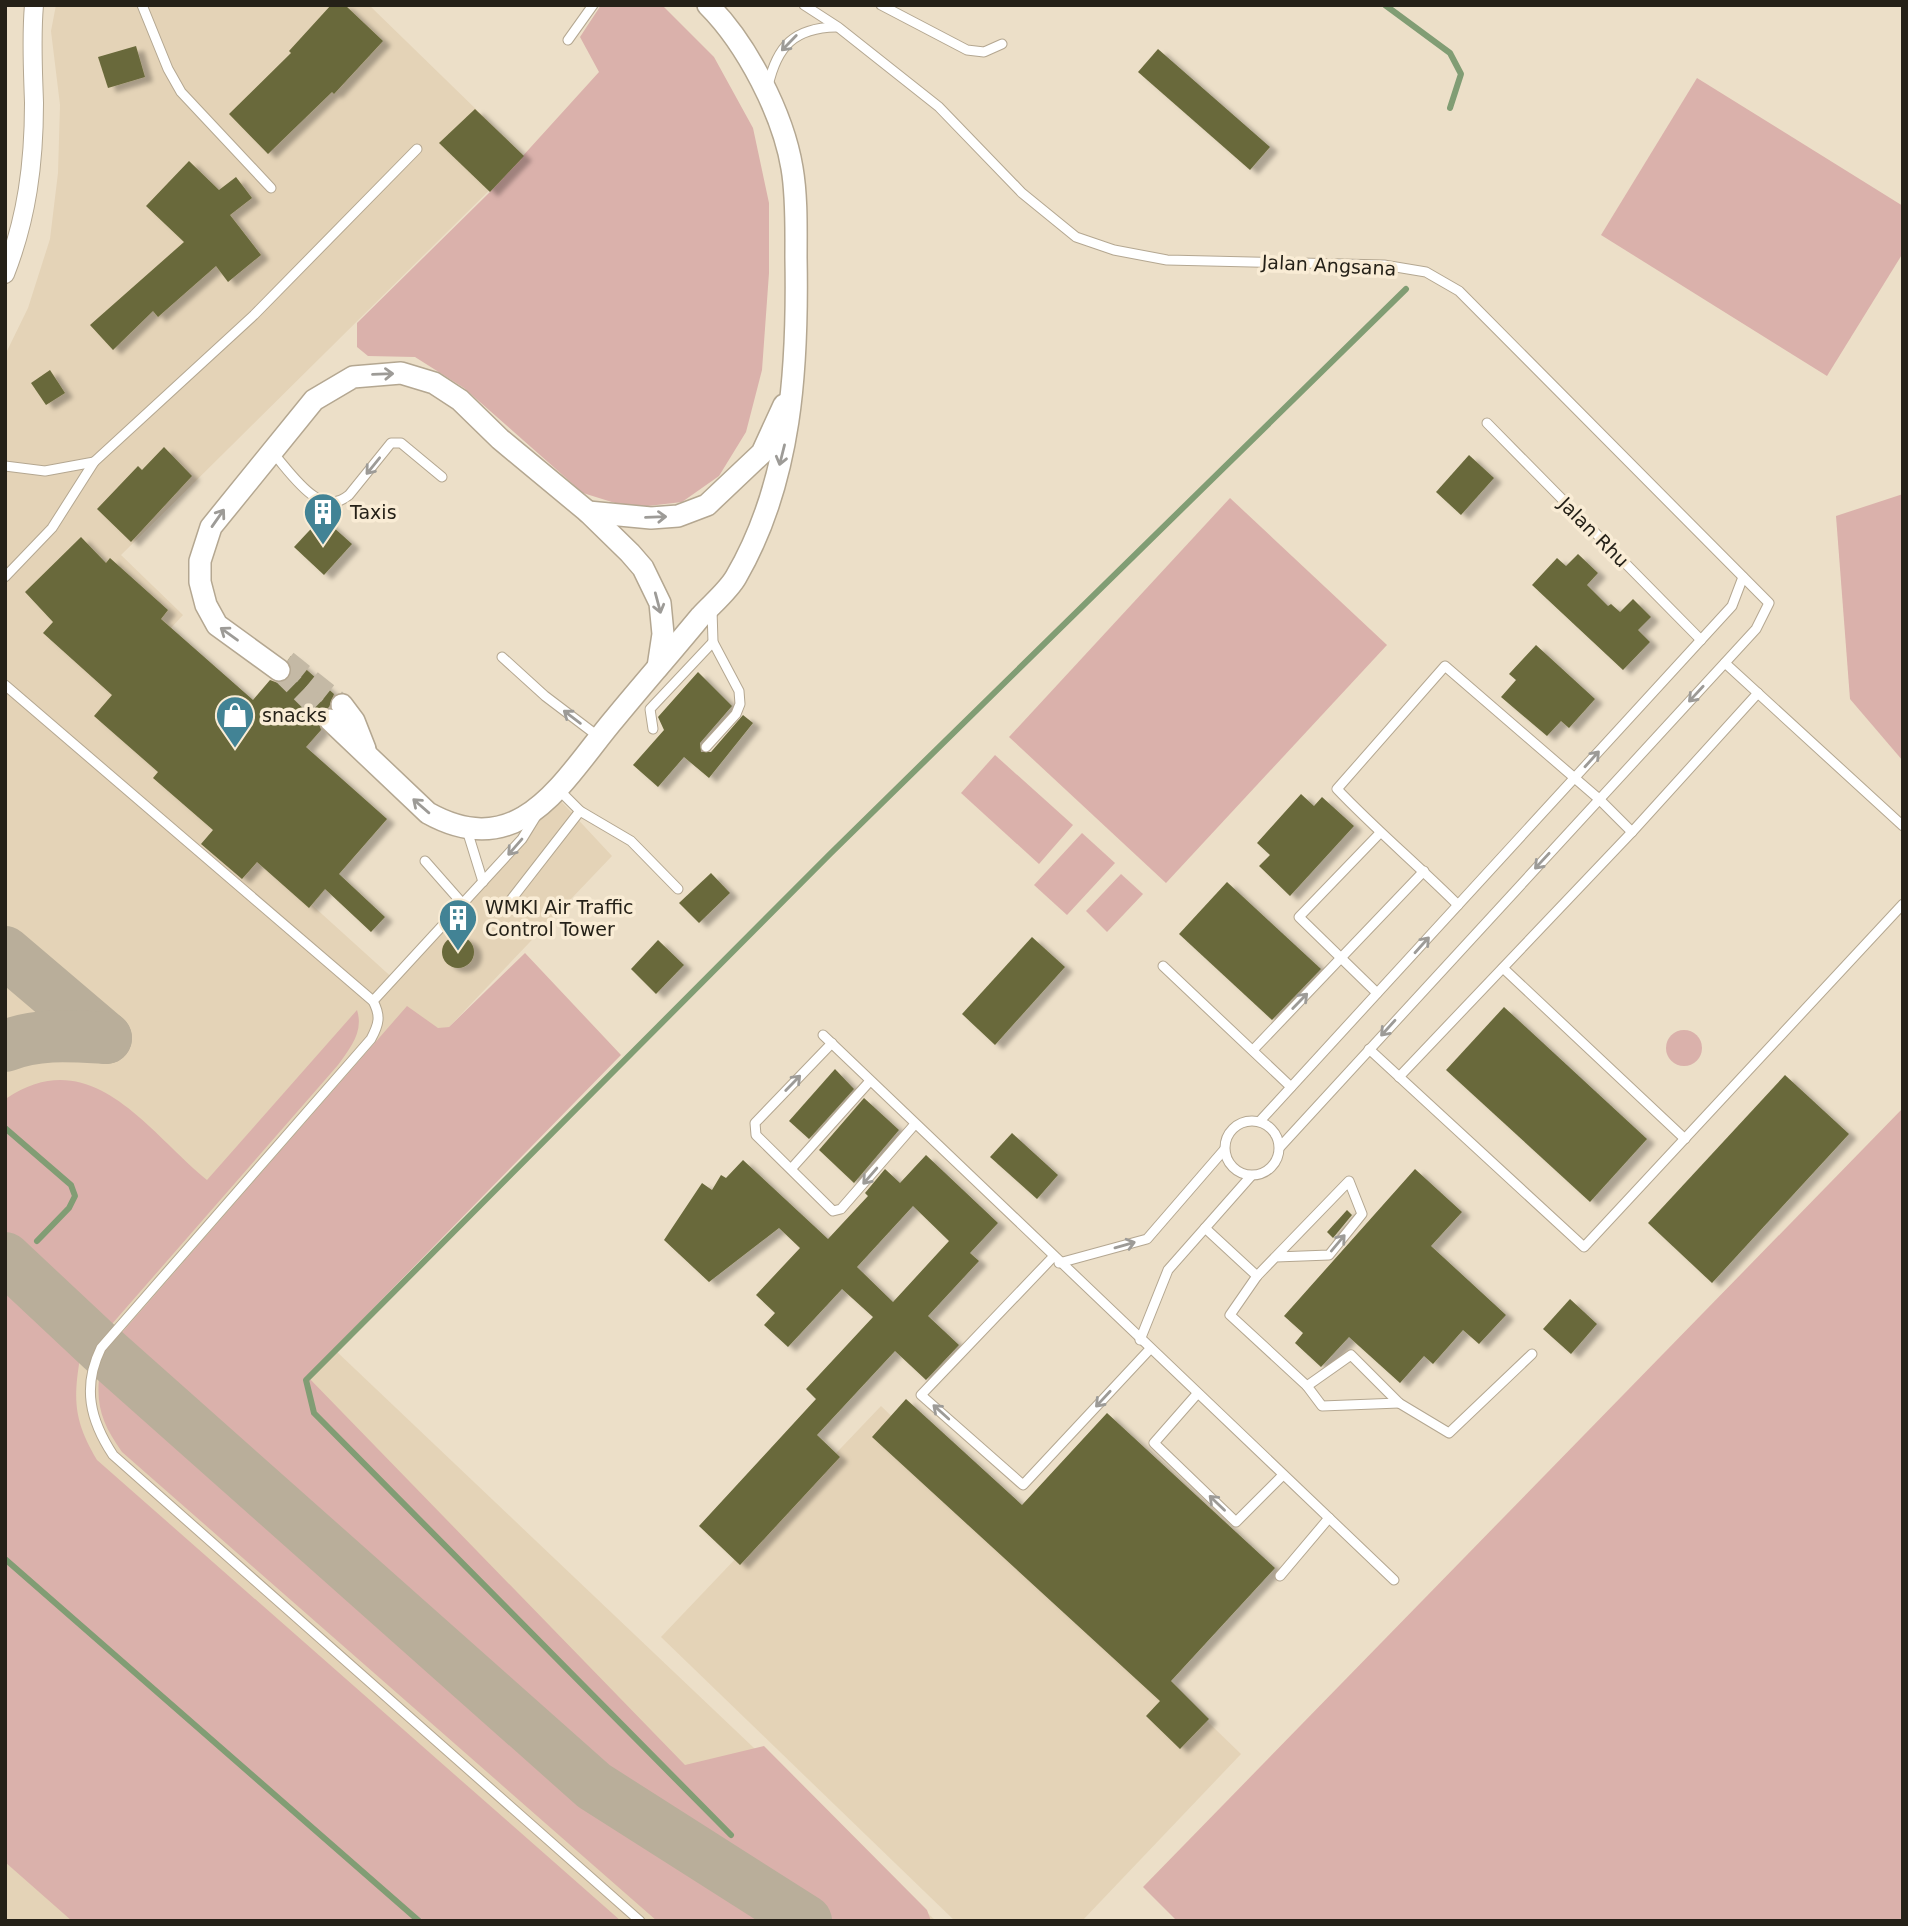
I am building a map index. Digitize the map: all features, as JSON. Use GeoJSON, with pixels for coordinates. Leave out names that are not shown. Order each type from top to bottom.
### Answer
{"type":"FeatureCollection","features":[{"type":"Feature","properties":{"kind":"street"},"geometry":{"type":"LineString","coordinates":[[5,274],[22,232],[32,167],[31,34],[34,5]]}},
{"type":"Feature","properties":{"kind":"street"},"geometry":{"type":"LineString","coordinates":[[336,712],[368,757],[428,813],[466,827],[490,828],[519,822],[540,808],[559,790],[599,737],[735,579],[773,489],[785,444],[792,387],[797,289],[793,169],[783,130],[767,90],[708,5]]}},
{"type":"Feature","properties":{"kind":"street"},"geometry":{"type":"LineString","coordinates":[[283,665],[261,657],[217,625],[206,606],[200,582],[200,561],[211,527],[314,400],[338,384],[367,374],[401,373],[434,383],[460,400],[500,439],[588,512],[630,553],[653,586],[662,619],[658,667]]}},
{"type":"Feature","properties":{"kind":"street"},"geometry":{"type":"LineString","coordinates":[[588,512],[650,518],[678,516],[707,505],[762,453],[792,387]]}},
{"type":"Feature","properties":{"kind":"lane"},"geometry":{"type":"LineString","coordinates":[[142,5],[168,69],[181,92],[271,188]]}},
{"type":"Feature","properties":{"kind":"lane"},"geometry":{"type":"LineString","coordinates":[[568,40],[593,5]]}},
{"type":"Feature","properties":{"kind":"lane","name":"Jalan Angsana"},"geometry":{"type":"LineString","coordinates":[[804,5],[838,27],[939,107],[1022,193],[1076,237],[1114,250],[1167,260],[1384,265],[1426,272],[1459,291],[1769,603],[1756,629],[1725,663]]}},
{"type":"Feature","properties":{"kind":"lane"},"geometry":{"type":"LineString","coordinates":[[881,5],[967,50],[984,52],[1002,44]]}},
{"type":"Feature","properties":{"kind":"lane"},"geometry":{"type":"LineString","coordinates":[[767,90],[771,70],[793,36],[820,27],[838,27]]}},
{"type":"Feature","properties":{"kind":"lane"},"geometry":{"type":"LineString","coordinates":[[5,577],[52,528],[94,462],[254,315],[417,149]]}},
{"type":"Feature","properties":{"kind":"lane","name":"Jalan Rhu"},"geometry":{"type":"LineString","coordinates":[[1487,423],[1701,640]]}},
{"type":"Feature","properties":{"kind":"lane"},"geometry":{"type":"LineString","coordinates":[[272,452],[301,485],[321,502],[341,501],[349,495],[391,443],[401,443],[442,477]]}},
{"type":"Feature","properties":{"kind":"lane"},"geometry":{"type":"LineString","coordinates":[[5,466],[45,471],[94,462]]}},
{"type":"Feature","properties":{"kind":"lane"},"geometry":{"type":"LineString","coordinates":[[1259,1121],[1732,606],[1743,577]]}},
{"type":"Feature","properties":{"kind":"lane"},"geometry":{"type":"LineString","coordinates":[[706,747],[736,714],[740,705],[739,691],[713,642],[712,604]]}},
{"type":"Feature","properties":{"kind":"lane"},"geometry":{"type":"LineString","coordinates":[[653,729],[650,709],[713,642]]}},
{"type":"Feature","properties":{"kind":"lane"},"geometry":{"type":"LineString","coordinates":[[502,657],[545,696],[599,737]]}},
{"type":"Feature","properties":{"kind":"lane"},"geometry":{"type":"LineString","coordinates":[[1224,1150],[1228,1163],[1238,1172],[1251,1176],[1266,1172],[1276,1161],[1280,1147],[1725,663],[1903,826]]}},
{"type":"Feature","properties":{"kind":"lane"},"geometry":{"type":"LineString","coordinates":[[1458,905],[1424,871],[1379,834],[1337,789],[1446,666],[1599,799],[1632,832]]}},
{"type":"Feature","properties":{"kind":"lane"},"geometry":{"type":"LineString","coordinates":[[5,685],[373,1001],[379,1024],[371,1039],[101,1348],[93,1365],[90,1411],[97,1429],[113,1455],[640,1921]]}},
{"type":"Feature","properties":{"kind":"lane"},"geometry":{"type":"LineString","coordinates":[[1399,1077],[1632,832],[1758,693]]}},
{"type":"Feature","properties":{"kind":"lane"},"geometry":{"type":"LineString","coordinates":[[559,790],[580,811],[631,841],[678,889]]}},
{"type":"Feature","properties":{"kind":"lane"},"geometry":{"type":"LineString","coordinates":[[373,1001],[531,827],[540,808]]}},
{"type":"Feature","properties":{"kind":"lane"},"geometry":{"type":"LineString","coordinates":[[503,910],[580,811]]}},
{"type":"Feature","properties":{"kind":"lane"},"geometry":{"type":"LineString","coordinates":[[466,827],[483,882]]}},
{"type":"Feature","properties":{"kind":"lane"},"geometry":{"type":"LineString","coordinates":[[1377,993],[1299,917],[1379,834]]}},
{"type":"Feature","properties":{"kind":"lane"},"geometry":{"type":"LineString","coordinates":[[425,861],[462,902]]}},
{"type":"Feature","properties":{"kind":"lane"},"geometry":{"type":"LineString","coordinates":[[1253,1050],[1424,871]]}},
{"type":"Feature","properties":{"kind":"lane"},"geometry":{"type":"LineString","coordinates":[[1369,1049],[1584,1247],[1903,904]]}},
{"type":"Feature","properties":{"kind":"lane"},"geometry":{"type":"LineString","coordinates":[[1164,966],[1291,1087]]}},
{"type":"Feature","properties":{"kind":"lane"},"geometry":{"type":"LineString","coordinates":[[1503,968],[1685,1139]]}},
{"type":"Feature","properties":{"kind":"lane"},"geometry":{"type":"LineString","coordinates":[[823,1035],[1394,1580]]}},
{"type":"Feature","properties":{"kind":"lane"},"geometry":{"type":"LineString","coordinates":[[832,1043],[755,1123],[756,1135],[833,1211],[841,1209],[915,1124]]}},
{"type":"Feature","properties":{"kind":"lane"},"geometry":{"type":"LineString","coordinates":[[791,1169],[870,1081]]}},
{"type":"Feature","properties":{"kind":"lane"},"geometry":{"type":"LineString","coordinates":[[1150,1349],[1023,1485],[921,1395],[1056,1260],[1147,1239],[1224,1150],[1229,1133],[1242,1122],[1259,1121],[1274,1131],[1280,1147]]}},
{"type":"Feature","properties":{"kind":"lane"},"geometry":{"type":"LineString","coordinates":[[1140,1340],[1168,1270],[1251,1176]]}},
{"type":"Feature","properties":{"kind":"lane"},"geometry":{"type":"LineString","coordinates":[[1276,1257],[1329,1255],[1362,1214],[1349,1181],[1257,1276],[1230,1315],[1307,1386],[1322,1406],[1399,1404]]}},
{"type":"Feature","properties":{"kind":"lane"},"geometry":{"type":"LineString","coordinates":[[1205,1228],[1257,1276]]}},
{"type":"Feature","properties":{"kind":"lane"},"geometry":{"type":"LineString","coordinates":[[1307,1386],[1351,1355],[1399,1404],[1449,1433],[1532,1354]]}},
{"type":"Feature","properties":{"kind":"lane"},"geometry":{"type":"LineString","coordinates":[[1197,1394],[1154,1443],[1236,1521],[1283,1475]]}},
{"type":"Feature","properties":{"kind":"lane"},"geometry":{"type":"LineString","coordinates":[[1280,1576],[1329,1518]]}},
{"type":"Feature","properties":{"kind":"shaded area"},"geometry":{"type":"Polygon","coordinates":[[[56,5],[369,5],[524,156],[121,555],[183,615],[171,628],[253,700],[291,656],[344,703],[306,748],[387,819],[312,905],[397,982],[558,798],[612,856],[449,1027],[438,1029],[307,1376],[335,1350],[936,1921],[5,1921],[5,355],[28,308],[50,239],[58,173],[60,105],[51,31],[56,5]]]}},
{"type":"Feature","properties":{"kind":"shaded area"},"geometry":{"type":"Polygon","coordinates":[[[601,5],[662,5],[714,57],[753,128],[769,203],[769,273],[762,370],[746,432],[719,476],[682,502],[631,508],[583,493],[464,388],[415,357],[368,356],[357,347],[357,323],[490,192],[599,72],[580,37],[601,5]]]}},
{"type":"Feature","properties":{"kind":"shaded area"},"geometry":{"type":"Polygon","coordinates":[[[1697,78],[1903,206],[1903,253],[1827,376],[1601,235],[1697,78]]]}},
{"type":"Feature","properties":{"kind":"shaded area"},"geometry":{"type":"Polygon","coordinates":[[[1903,494],[1903,761],[1850,699],[1836,516],[1903,494]]]}},
{"type":"Feature","properties":{"kind":"shaded area"},"geometry":{"type":"Polygon","coordinates":[[[1230,498],[1387,645],[1166,883],[1009,737],[1230,498]]]}},
{"type":"Feature","properties":{"kind":"shaded area"},"geometry":{"type":"Polygon","coordinates":[[[995,755],[1073,825],[1039,864],[961,793],[995,755]]]}},
{"type":"Feature","properties":{"kind":"shaded area"},"geometry":{"type":"Polygon","coordinates":[[[1082,833],[1115,863],[1067,915],[1034,885],[1082,833]]]}},
{"type":"Feature","properties":{"kind":"shaded area"},"geometry":{"type":"Polygon","coordinates":[[[1121,874],[1143,894],[1107,932],[1086,911],[1121,874]]]}},
{"type":"Feature","properties":{"kind":"shaded area"},"geometry":{"type":"Polygon","coordinates":[[[525,953],[621,1055],[307,1376],[685,1765],[764,1746],[927,1910],[931,1921],[823,1921],[638,1806],[592,1770],[112,1344],[407,1006],[438,1028],[449,1027],[525,953]]]}},
{"type":"Feature","properties":{"kind":"shaded area"},"geometry":{"type":"Polygon","coordinates":[[[357,1010],[357,1033],[338,1065],[105,1332],[5,1242],[7,1098],[38,1083],[66,1080],[92,1086],[140,1118],[207,1180],[357,1010]]]}},
{"type":"Feature","properties":{"kind":"shaded area"},"geometry":{"type":"Polygon","coordinates":[[[1684,1030],[1697,1035],[1702,1048],[1697,1061],[1684,1066],[1671,1061],[1666,1048],[1671,1035],[1684,1030]]]}},
{"type":"Feature","properties":{"kind":"shaded area"},"geometry":{"type":"Polygon","coordinates":[[[1903,1108],[1903,1921],[1177,1921],[1143,1887],[1903,1108]]]}},
{"type":"Feature","properties":{"kind":"shaded area"},"geometry":{"type":"Polygon","coordinates":[[[5,1292],[80,1358],[76,1387],[77,1411],[84,1434],[97,1460],[621,1921],[72,1921],[5,1862],[5,1292]]]}},
{"type":"Feature","properties":{"kind":"shaded area"},"geometry":{"type":"Polygon","coordinates":[[[100,1370],[575,1792],[616,1823],[774,1921],[657,1921],[122,1452],[109,1432],[99,1404],[100,1370]]]}},
{"type":"Feature","properties":{"kind":"shaded area"},"geometry":{"type":"Polygon","coordinates":[[[881,1406],[1241,1754],[1082,1921],[955,1921],[661,1637],[881,1406]]]}},
{"type":"Feature","properties":{"kind":"building"},"geometry":{"type":"Polygon","coordinates":[[[331,5],[345,5],[383,41],[334,94],[332,92],[268,154],[229,114],[291,53],[289,51],[331,5]]]}},
{"type":"Feature","properties":{"kind":"building"},"geometry":{"type":"Polygon","coordinates":[[[136,46],[145,77],[108,88],[98,57],[136,46]]]}},
{"type":"Feature","properties":{"kind":"building"},"geometry":{"type":"Polygon","coordinates":[[[1158,49],[1270,147],[1250,170],[1138,72],[1158,49]]]}},
{"type":"Feature","properties":{"kind":"building"},"geometry":{"type":"Polygon","coordinates":[[[475,109],[524,156],[490,192],[439,143],[475,109]]]}},
{"type":"Feature","properties":{"kind":"building"},"geometry":{"type":"Polygon","coordinates":[[[189,161],[219,190],[236,177],[252,198],[230,215],[261,255],[228,282],[216,266],[158,317],[153,311],[113,350],[90,325],[184,242],[146,206],[189,161]]]}},
{"type":"Feature","properties":{"kind":"building"},"geometry":{"type":"Polygon","coordinates":[[[50,370],[65,393],[46,405],[31,383],[50,370]]]}},
{"type":"Feature","properties":{"kind":"building"},"geometry":{"type":"Polygon","coordinates":[[[164,447],[192,476],[131,542],[97,509],[138,466],[142,470],[164,447]]]}},
{"type":"Feature","properties":{"kind":"building"},"geometry":{"type":"Polygon","coordinates":[[[1469,455],[1494,478],[1461,515],[1436,492],[1469,455]]]}},
{"type":"Feature","properties":{"kind":"building","name":"Taxis"},"geometry":{"type":"Polygon","coordinates":[[[322,517],[352,544],[324,575],[294,547],[322,517]]]}},
{"type":"Feature","properties":{"kind":"building"},"geometry":{"type":"Polygon","coordinates":[[[81,537],[106,563],[110,558],[168,610],[161,619],[253,700],[270,680],[278,683],[289,678],[292,671],[288,660],[291,656],[334,694],[329,707],[317,716],[321,730],[306,747],[387,819],[339,874],[385,917],[371,932],[325,889],[309,908],[257,862],[242,879],[201,844],[213,830],[153,778],[158,772],[94,716],[112,695],[43,633],[53,622],[25,592],[81,537]]]}},
{"type":"Feature","properties":{"kind":"building"},"geometry":{"type":"Polygon","coordinates":[[[1578,554],[1598,573],[1587,585],[1608,606],[1611,604],[1620,612],[1633,599],[1651,617],[1638,630],[1650,642],[1623,670],[1532,585],[1557,558],[1566,566],[1578,554]]]}},
{"type":"Feature","properties":{"kind":"building"},"geometry":{"type":"Polygon","coordinates":[[[1536,645],[1595,699],[1569,728],[1561,721],[1547,736],[1501,697],[1516,680],[1509,674],[1536,645]]]}},
{"type":"Feature","properties":{"kind":"building"},"geometry":{"type":"Polygon","coordinates":[[[698,672],[732,706],[700,743],[701,752],[711,752],[743,715],[753,723],[709,778],[684,757],[658,787],[633,765],[664,730],[658,717],[698,672]]]}},
{"type":"Feature","properties":{"kind":"building"},"geometry":{"type":"Polygon","coordinates":[[[1301,794],[1314,806],[1322,797],[1354,826],[1290,896],[1259,866],[1270,855],[1257,843],[1301,794]]]}},
{"type":"Feature","properties":{"kind":"building"},"geometry":{"type":"Polygon","coordinates":[[[711,873],[730,893],[699,923],[679,903],[711,873]]]}},
{"type":"Feature","properties":{"kind":"building"},"geometry":{"type":"Polygon","coordinates":[[[1227,882],[1321,969],[1272,1020],[1179,934],[1227,882]]]}},
{"type":"Feature","properties":{"kind":"building","name":"WMKI Air Traffic Control Tower"},"geometry":{"type":"Polygon","coordinates":[[[458,936],[469,941],[474,952],[469,963],[458,968],[447,963],[442,952],[447,941],[458,936]]]}},
{"type":"Feature","properties":{"kind":"building"},"geometry":{"type":"Polygon","coordinates":[[[1032,937],[1065,967],[995,1045],[962,1014],[1032,937]]]}},
{"type":"Feature","properties":{"kind":"building"},"geometry":{"type":"Polygon","coordinates":[[[658,940],[684,965],[656,994],[631,969],[658,940]]]}},
{"type":"Feature","properties":{"kind":"building"},"geometry":{"type":"Polygon","coordinates":[[[1504,1007],[1647,1139],[1590,1202],[1446,1070],[1504,1007]]]}},
{"type":"Feature","properties":{"kind":"building"},"geometry":{"type":"Polygon","coordinates":[[[835,1069],[854,1089],[809,1139],[789,1121],[835,1069]]]}},
{"type":"Feature","properties":{"kind":"building"},"geometry":{"type":"Polygon","coordinates":[[[1785,1075],[1849,1134],[1712,1283],[1648,1223],[1785,1075]]]}},
{"type":"Feature","properties":{"kind":"building"},"geometry":{"type":"Polygon","coordinates":[[[864,1098],[899,1130],[854,1183],[819,1150],[864,1098]]]}},
{"type":"Feature","properties":{"kind":"building"},"geometry":{"type":"Polygon","coordinates":[[[1012,1133],[1058,1175],[1037,1199],[990,1157],[1012,1133]]]}},
{"type":"Feature","properties":{"kind":"building"},"geometry":{"type":"Polygon","coordinates":[[[926,1155],[998,1223],[970,1253],[979,1261],[928,1316],[959,1345],[926,1380],[895,1351],[817,1435],[840,1457],[740,1565],[699,1526],[816,1399],[806,1389],[873,1317],[842,1289],[788,1347],[764,1325],[775,1313],[756,1295],[800,1248],[779,1228],[709,1282],[664,1240],[702,1183],[712,1190],[721,1175],[726,1178],[743,1160],[828,1239],[868,1196],[865,1193],[885,1169],[900,1183],[926,1155]],[[913,1206],[857,1267],[893,1302],[949,1241],[913,1206]]]}},
{"type":"Feature","properties":{"kind":"building"},"geometry":{"type":"Polygon","coordinates":[[[1415,1169],[1462,1212],[1431,1246],[1506,1315],[1479,1344],[1463,1330],[1433,1364],[1424,1356],[1400,1383],[1349,1337],[1321,1367],[1295,1343],[1303,1333],[1284,1316],[1415,1169]]]}},
{"type":"Feature","properties":{"kind":"building"},"geometry":{"type":"Polygon","coordinates":[[[1347,1210],[1352,1215],[1333,1238],[1327,1232],[1347,1210]]]}},
{"type":"Feature","properties":{"kind":"building"},"geometry":{"type":"Polygon","coordinates":[[[1570,1299],[1597,1324],[1571,1354],[1543,1329],[1570,1299]]]}},
{"type":"Feature","properties":{"kind":"building"},"geometry":{"type":"Polygon","coordinates":[[[906,1399],[1022,1505],[1107,1413],[1275,1568],[1171,1681],[1209,1719],[1180,1749],[1146,1716],[1160,1701],[872,1437],[906,1399]]]}},
{"type":"Feature","properties":{"kind":"waterway"},"geometry":{"type":"LineString","coordinates":[[1385,5],[1450,53],[1461,74],[1450,108]]}},
{"type":"Feature","properties":{"kind":"waterway"},"geometry":{"type":"LineString","coordinates":[[731,1835],[314,1413],[306,1380],[830,854],[1406,289]]}},
{"type":"Feature","properties":{"kind":"waterway"},"geometry":{"type":"LineString","coordinates":[[5,1128],[71,1185],[75,1196],[69,1208],[37,1241]]}},
{"type":"Feature","properties":{"kind":"waterway"},"geometry":{"type":"LineString","coordinates":[[5,1559],[419,1921]]}},
{"type":"Feature","properties":{"kind":"taxiway"},"geometry":{"type":"LineString","coordinates":[[5,952],[106,1038]]}},
{"type":"Feature","properties":{"kind":"taxiway"},"geometry":{"type":"LineString","coordinates":[[5,1046],[42,1037],[106,1038]]}},
{"type":"Feature","properties":{"kind":"taxiway"},"geometry":{"type":"LineString","coordinates":[[5,1258],[101,1348],[594,1786],[806,1921]]}},
{"type":"Feature","properties":{"kind":"tunnel"},"geometry":{"type":"LineString","coordinates":[[287,661],[342,705]]}},
{"type":"Feature","properties":{"kind":"tunnel"},"geometry":{"type":"LineString","coordinates":[[279,670],[330,720]]}},
{"type":"Feature","properties":{"kind":"place","name":"Taxis"},"geometry":{"type":"Point","coordinates":[323,546]}},
{"type":"Feature","properties":{"kind":"place","name":"snacks"},"geometry":{"type":"Point","coordinates":[235,749]}},
{"type":"Feature","properties":{"kind":"place","name":"WMKI Air Traffic Control Tower"},"geometry":{"type":"Point","coordinates":[458,952]}}]}
